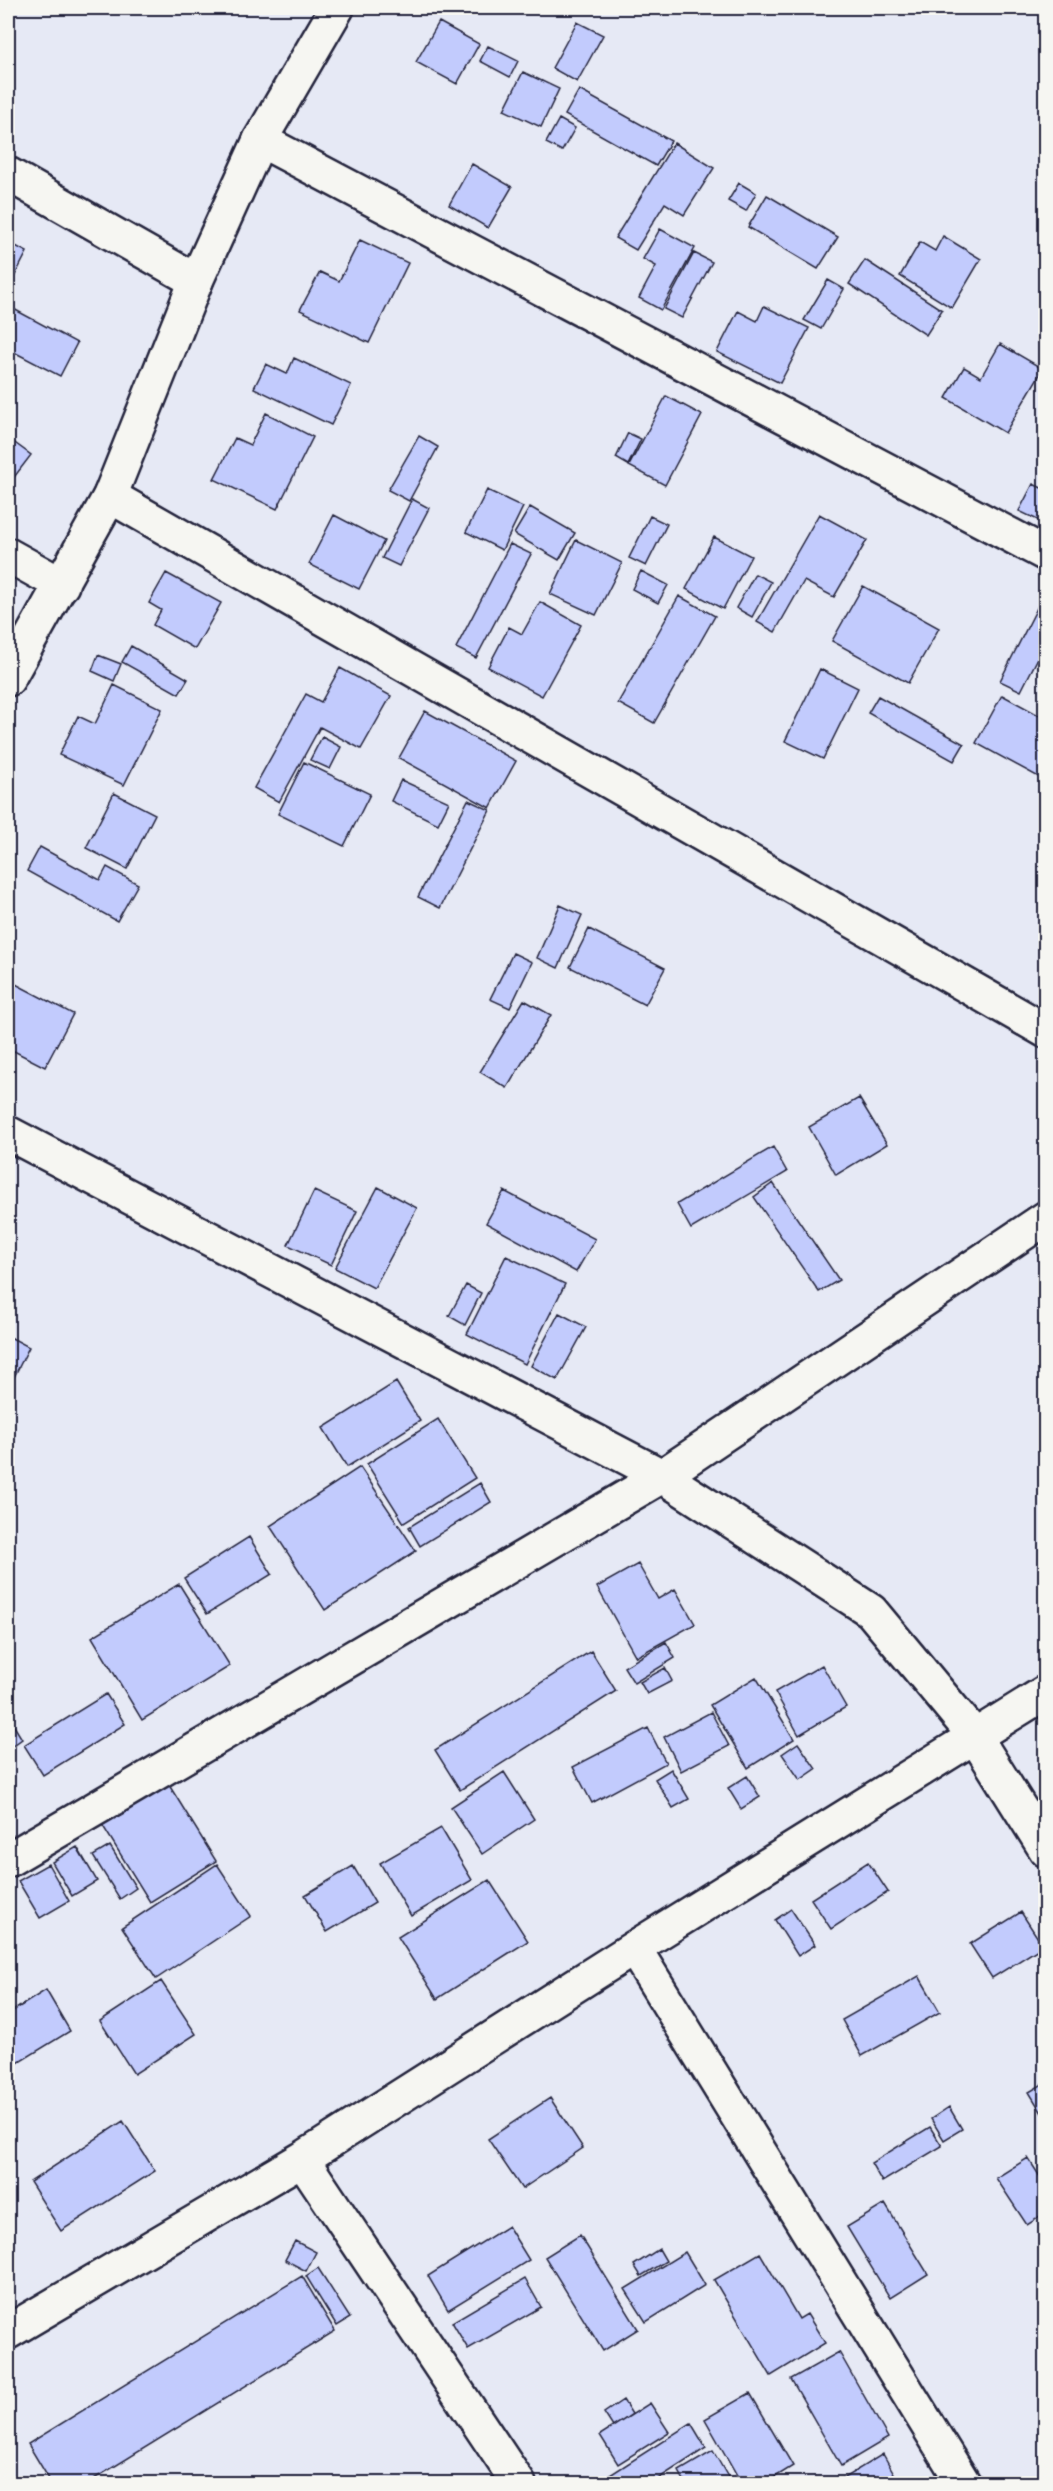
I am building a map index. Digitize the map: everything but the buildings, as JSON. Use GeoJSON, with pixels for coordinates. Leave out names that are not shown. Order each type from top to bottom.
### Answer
{"type":"FeatureCollection","features":[{"type":"Feature","properties":{"kind":"street"},"geometry":{"type":"LineString","coordinates":[[8,680],[110,496],[196,281],[260,140],[337,8]]}},
{"type":"Feature","properties":{"kind":"street"},"geometry":{"type":"LineString","coordinates":[[260,140],[1046,554]]}},
{"type":"Feature","properties":{"kind":"street"},"geometry":{"type":"LineString","coordinates":[[8,174],[196,281]]}},
{"type":"Feature","properties":{"kind":"street"},"geometry":{"type":"LineString","coordinates":[[110,496],[1046,1031]]}},
{"type":"Feature","properties":{"kind":"street"},"geometry":{"type":"LineString","coordinates":[[8,555],[62,585]]}},
{"type":"Feature","properties":{"kind":"street"},"geometry":{"type":"LineString","coordinates":[[8,1133],[662,1476],[871,1611],[974,1736],[1046,1850]]}},
{"type":"Feature","properties":{"kind":"street"},"geometry":{"type":"LineString","coordinates":[[8,1860],[662,1476],[1046,1218]]}},
{"type":"Feature","properties":{"kind":"street"},"geometry":{"type":"LineString","coordinates":[[8,2332],[302,2159],[634,1948],[1046,1692]]}},
{"type":"Feature","properties":{"kind":"street"},"geometry":{"type":"LineString","coordinates":[[634,1948],[964,2484]]}},
{"type":"Feature","properties":{"kind":"street"},"geometry":{"type":"LineString","coordinates":[[302,2159],[519,2484]]}}]}
